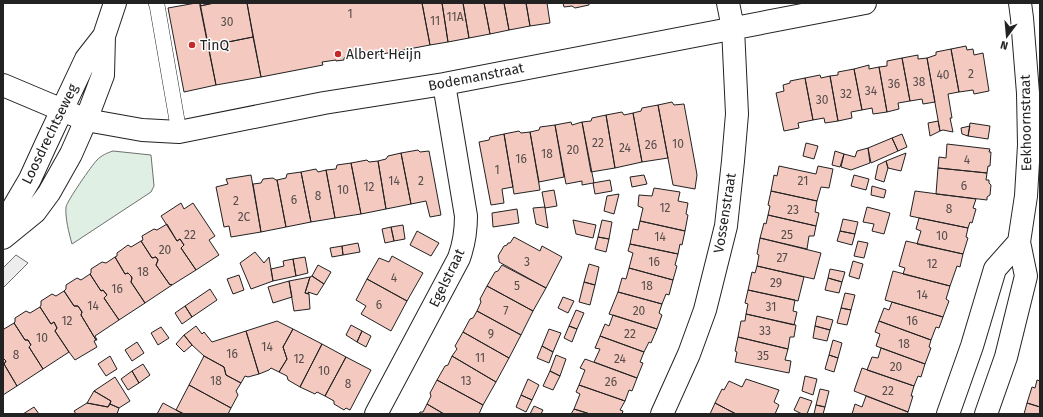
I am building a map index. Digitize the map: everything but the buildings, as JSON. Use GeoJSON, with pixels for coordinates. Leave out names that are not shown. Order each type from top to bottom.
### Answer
{"type":"FeatureCollection","features":[{"type":"Feature","properties":{"kind":"street","name":"Loosdrechtseweg"},"geometry":{"type":"LineString","coordinates":[[4,237],[35,212],[49,193],[71,154],[103,75],[104,36],[115,3]]}},
{"type":"Feature","properties":{"kind":"street","name":"Vossenstraat"},"geometry":{"type":"LineString","coordinates":[[662,414],[689,354],[705,310],[726,226],[737,114],[733,28],[728,3]]}},
{"type":"Feature","properties":{"kind":"street","name":"Bodemanstraat"},"geometry":{"type":"LineString","coordinates":[[3,85],[86,120],[142,130],[179,132],[324,103],[444,84],[865,3]]}},
{"type":"Feature","properties":{"kind":"street","name":"Eekhoornstraat"},"geometry":{"type":"LineString","coordinates":[[986,414],[1006,357],[1026,276],[1019,242],[1026,196],[1029,145],[1028,93],[1020,3]]}},
{"type":"Feature","properties":{"kind":"street","name":"Loosdrechtseweg"},"geometry":{"type":"LineString","coordinates":[[4,237],[13,208],[30,179],[86,60],[104,36]]}},
{"type":"Feature","properties":{"kind":"street","name":"Egelstraat"},"geometry":{"type":"LineString","coordinates":[[376,414],[459,258],[466,232],[466,216],[444,84]]}},
{"type":"Feature","properties":{"kind":"street"},"geometry":{"type":"LineString","coordinates":[[948,414],[972,346],[995,269],[1019,242]]}},
{"type":"Feature","properties":{"kind":"lane"},"geometry":{"type":"LineString","coordinates":[[156,3],[179,132]]}},
{"type":"Feature","properties":{"kind":"green space"},"geometry":{"type":"Polygon","coordinates":[[[113,151],[151,155],[154,186],[151,192],[72,244],[66,216],[67,203],[97,160],[105,154],[113,151]]]}},
{"type":"Feature","properties":{"kind":"shaded area"},"geometry":{"type":"Polygon","coordinates":[[[16,255],[28,263],[3,288],[3,268],[16,255]]]}},
{"type":"Feature","properties":{"kind":"place","name":"TinQ"},"geometry":{"type":"Point","coordinates":[192,45]}},
{"type":"Feature","properties":{"kind":"place","name":"Albert Heijn"},"geometry":{"type":"Point","coordinates":[338,54]}}]}
